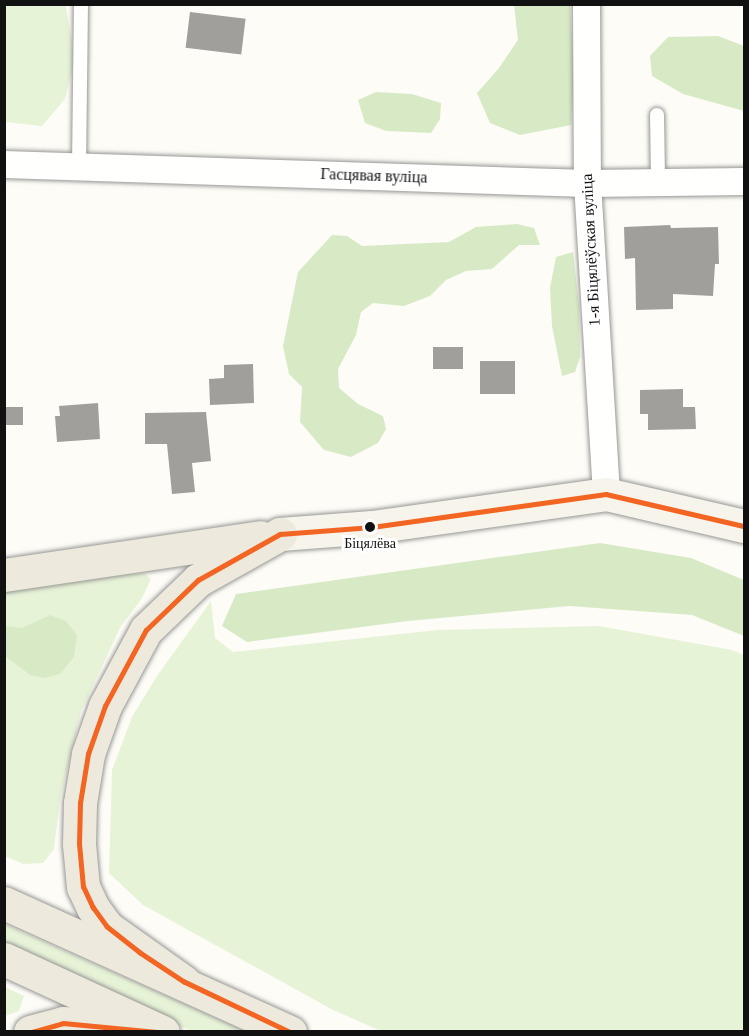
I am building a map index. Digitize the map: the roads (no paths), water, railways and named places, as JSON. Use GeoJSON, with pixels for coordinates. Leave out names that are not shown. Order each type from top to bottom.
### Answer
{"type":"FeatureCollection","features":[{"type":"Feature","properties":{"kind":"main road"},"geometry":{"type":"LineString","coordinates":[[4,575],[280,534],[372,526],[606,494],[744,526]]}},
{"type":"Feature","properties":{"kind":"main road"},"geometry":{"type":"LineString","coordinates":[[184,982],[107,927],[93,908],[83,886],[79,844],[80,803],[88,754],[105,706],[146,630],[198,580],[280,534]]}},
{"type":"Feature","properties":{"kind":"main road"},"geometry":{"type":"LineString","coordinates":[[4,903],[291,1032]]}},
{"type":"Feature","properties":{"kind":"main road"},"geometry":{"type":"LineString","coordinates":[[4,959],[163,1031]]}},
{"type":"Feature","properties":{"kind":"main road"},"geometry":{"type":"LineString","coordinates":[[30,1032],[63,1023],[163,1031]]}},
{"type":"Feature","properties":{"kind":"street","name":"1-я Біцялёўская вуліца"},"geometry":{"type":"LineString","coordinates":[[586,4],[587,183],[606,494]]}},
{"type":"Feature","properties":{"kind":"street","name":"Гасцявая вуліца"},"geometry":{"type":"LineString","coordinates":[[4,164],[587,183],[744,181]]}},
{"type":"Feature","properties":{"kind":"lane"},"geometry":{"type":"LineString","coordinates":[[79,167],[81,4]]}},
{"type":"Feature","properties":{"kind":"lane"},"geometry":{"type":"LineString","coordinates":[[657,115],[658,182]]}},
{"type":"Feature","properties":{"kind":"place","name":"Біцялёва"},"geometry":{"type":"Point","coordinates":[370,527]}}]}
